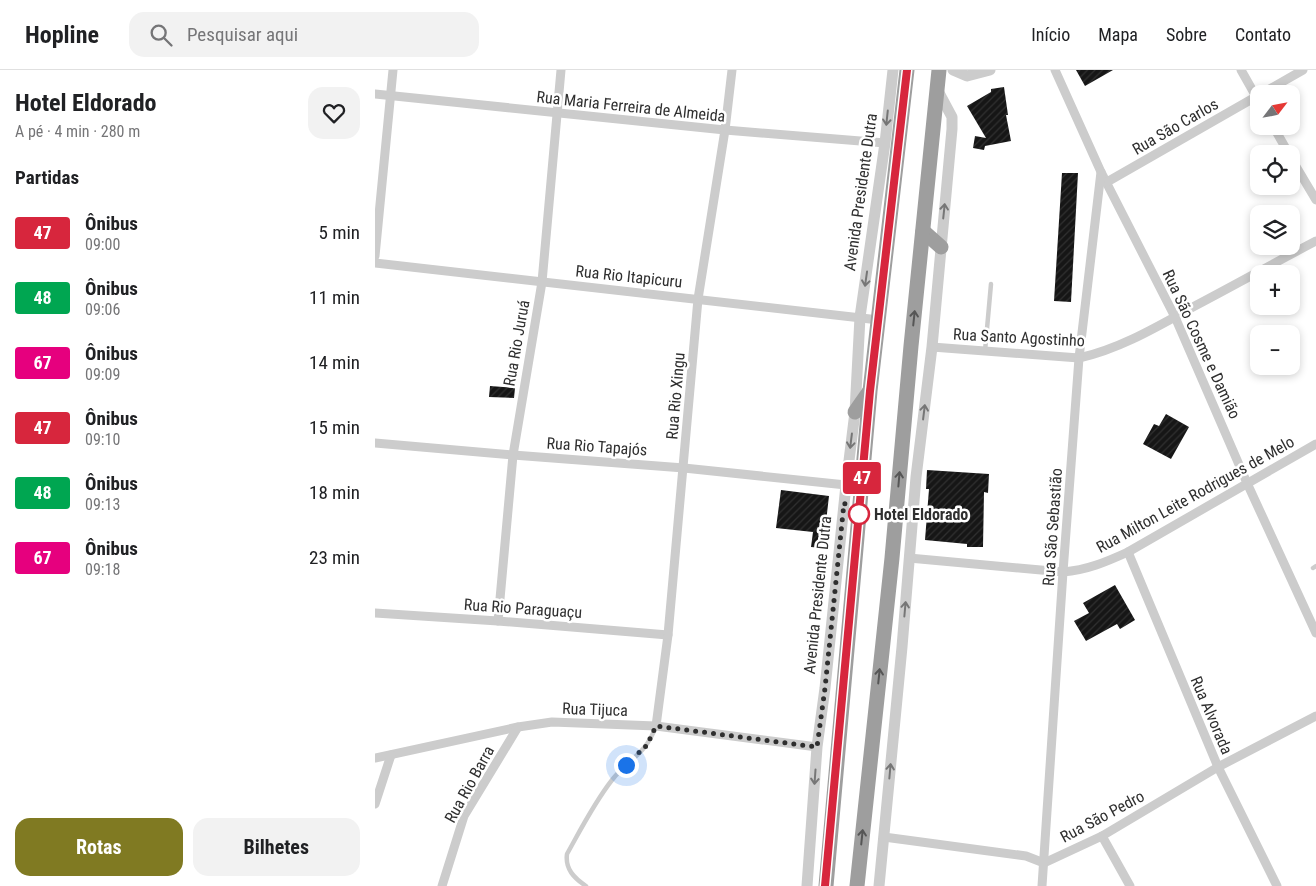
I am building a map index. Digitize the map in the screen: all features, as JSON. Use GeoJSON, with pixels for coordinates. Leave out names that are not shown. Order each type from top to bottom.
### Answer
{"type":"FeatureCollection","features":[{"type":"Feature","properties":{"kind":"highway"},"geometry":{"type":"LineString","coordinates":[[898,70],[901,112]]}},
{"type":"Feature","properties":{"kind":"highway","name":"Avenida Presidente Dutra"},"geometry":{"type":"LineString","coordinates":[[825,886],[870,391],[907,70]]}},
{"type":"Feature","properties":{"kind":"highway"},"geometry":{"type":"LineString","coordinates":[[857,886],[892,558],[939,70]]}},
{"type":"Feature","properties":{"kind":"highway"},"geometry":{"type":"LineString","coordinates":[[923,231],[941,247]]}},
{"type":"Feature","properties":{"kind":"highway"},"geometry":{"type":"LineString","coordinates":[[855,412],[870,391]]}},
{"type":"Feature","properties":{"kind":"street"},"geometry":{"type":"LineString","coordinates":[[375,256],[393,70]]}},
{"type":"Feature","properties":{"kind":"street","name":"Rua Rio Juruá"},"geometry":{"type":"LineString","coordinates":[[498,621],[513,455],[542,282],[561,70]]}},
{"type":"Feature","properties":{"kind":"street","name":"Rua Rio Xingu"},"geometry":{"type":"LineString","coordinates":[[656,726],[668,635],[698,299],[725,130],[732,70]]}},
{"type":"Feature","properties":{"kind":"street","name":"Avenida Presidente Dutra"},"geometry":{"type":"LineString","coordinates":[[807,886],[817,747],[825,688],[845,485],[855,412],[860,317],[885,143],[893,70]]}},
{"type":"Feature","properties":{"kind":"street"},"geometry":{"type":"LineString","coordinates":[[953,70],[967,76],[990,70]]}},
{"type":"Feature","properties":{"kind":"street","name":"Rua São Cosme e Damião"},"geometry":{"type":"LineString","coordinates":[[1055,70],[1101,172],[1175,317],[1247,483],[1316,633]]}},
{"type":"Feature","properties":{"kind":"street"},"geometry":{"type":"LineString","coordinates":[[1241,70],[1251,85]]}},
{"type":"Feature","properties":{"kind":"street","name":"Rua São Carlos"},"geometry":{"type":"LineString","coordinates":[[1279,85],[1303,70]]}},
{"type":"Feature","properties":{"kind":"street"},"geometry":{"type":"LineString","coordinates":[[879,886],[916,476],[932,346],[952,117],[937,90]]}},
{"type":"Feature","properties":{"kind":"street","name":"Rua Maria Ferreira de Almeida"},"geometry":{"type":"LineString","coordinates":[[375,94],[556,114],[885,143]]}},
{"type":"Feature","properties":{"kind":"street","name":"Rua São Carlos"},"geometry":{"type":"LineString","coordinates":[[1107,182],[1250,102]]}},
{"type":"Feature","properties":{"kind":"street","name":"Rua São Sebastião"},"geometry":{"type":"LineString","coordinates":[[1042,886],[1079,358],[1101,172]]}},
{"type":"Feature","properties":{"kind":"street"},"geometry":{"type":"LineString","coordinates":[[1300,173],[1316,200]]}},
{"type":"Feature","properties":{"kind":"street","name":"Rua Santo Agostinho"},"geometry":{"type":"LineString","coordinates":[[932,346],[1079,358],[1099,354],[1175,317],[1316,241]]}},
{"type":"Feature","properties":{"kind":"street","name":"Rua Rio Itapicuru"},"geometry":{"type":"LineString","coordinates":[[375,263],[879,320]]}},
{"type":"Feature","properties":{"kind":"street","name":"Rua Rio Tapajós"},"geometry":{"type":"LineString","coordinates":[[375,443],[684,468],[845,485]]}},
{"type":"Feature","properties":{"kind":"street","name":"Rua Milton Leite Rodrigues de Melo"},"geometry":{"type":"LineString","coordinates":[[909,558],[1063,572],[1095,566],[1128,552],[1316,444]]}},
{"type":"Feature","properties":{"kind":"street","name":"Rua Alvorada"},"geometry":{"type":"LineString","coordinates":[[1128,552],[1218,767],[1277,886]]}},
{"type":"Feature","properties":{"kind":"street","name":"Rua Rio Paraguaçu"},"geometry":{"type":"LineString","coordinates":[[375,613],[668,635]]}},
{"type":"Feature","properties":{"kind":"street","name":"Rua São Pedro"},"geometry":{"type":"LineString","coordinates":[[1044,863],[1102,836],[1218,767],[1316,716]]}},
{"type":"Feature","properties":{"kind":"street","name":"Rua Tijuca"},"geometry":{"type":"LineString","coordinates":[[375,758],[518,726],[552,722],[656,726],[817,747]]}},
{"type":"Feature","properties":{"kind":"street","name":"Rua Rio Barra"},"geometry":{"type":"LineString","coordinates":[[442,886],[464,816],[518,726]]}},
{"type":"Feature","properties":{"kind":"street"},"geometry":{"type":"LineString","coordinates":[[375,804],[391,755]]}},
{"type":"Feature","properties":{"kind":"street"},"geometry":{"type":"LineString","coordinates":[[1102,836],[1129,886]]}},
{"type":"Feature","properties":{"kind":"street"},"geometry":{"type":"LineString","coordinates":[[884,837],[1026,856],[1044,863]]}},
{"type":"Feature","properties":{"kind":"lane"},"geometry":{"type":"LineString","coordinates":[[985,351],[991,284]]}},
{"type":"Feature","properties":{"kind":"lane"},"geometry":{"type":"LineString","coordinates":[[825,688],[842,690]]}},
{"type":"Feature","properties":{"kind":"lane"},"geometry":{"type":"LineString","coordinates":[[586,886],[577,880],[570,871],[566,862],[567,854],[602,793],[614,777],[647,745],[656,726]]}},
{"type":"Feature","properties":{"kind":"building"},"geometry":{"type":"Polygon","coordinates":[[[1076,70],[1113,70],[1085,86],[1076,70]]]}},
{"type":"Feature","properties":{"kind":"building"},"geometry":{"type":"Polygon","coordinates":[[[1004,87],[1008,115],[1006,115],[1011,141],[985,146],[984,150],[973,148],[975,136],[986,138],[967,106],[991,92],[991,89],[1004,87]]]}},
{"type":"Feature","properties":{"kind":"building"},"geometry":{"type":"Polygon","coordinates":[[[1062,173],[1078,173],[1071,302],[1054,301],[1062,173]]]}},
{"type":"Feature","properties":{"kind":"building"},"geometry":{"type":"Polygon","coordinates":[[[490,386],[515,388],[514,398],[489,397],[490,386]]]}},
{"type":"Feature","properties":{"kind":"building"},"geometry":{"type":"Polygon","coordinates":[[[1166,414],[1189,427],[1171,459],[1143,444],[1154,424],[1159,426],[1166,414]]]}},
{"type":"Feature","properties":{"kind":"building"},"geometry":{"type":"Polygon","coordinates":[[[927,470],[989,474],[988,493],[984,492],[983,547],[967,547],[967,544],[925,540],[929,489],[926,489],[927,470]]]}},
{"type":"Feature","properties":{"kind":"building"},"geometry":{"type":"Polygon","coordinates":[[[781,490],[829,496],[823,548],[811,547],[813,532],[776,528],[781,490]]]}},
{"type":"Feature","properties":{"kind":"building"},"geometry":{"type":"Polygon","coordinates":[[[1115,585],[1135,620],[1120,629],[1117,624],[1086,641],[1074,621],[1089,613],[1083,603],[1115,585]]]}},
{"type":"Feature","properties":{"kind":"bus line","name":"47"},"geometry":{"type":"LineString","coordinates":[[825,886],[870,391],[907,70]]}},
{"type":"Feature","properties":{"kind":"place","name":"Hotel Eldorado"},"geometry":{"type":"Point","coordinates":[859,514]}},
{"type":"Feature","properties":{"kind":"route"},"geometry":{"type":"LineString","coordinates":[[626,765],[647,745],[656,726],[817,747],[844,503],[859,514]]}}]}
